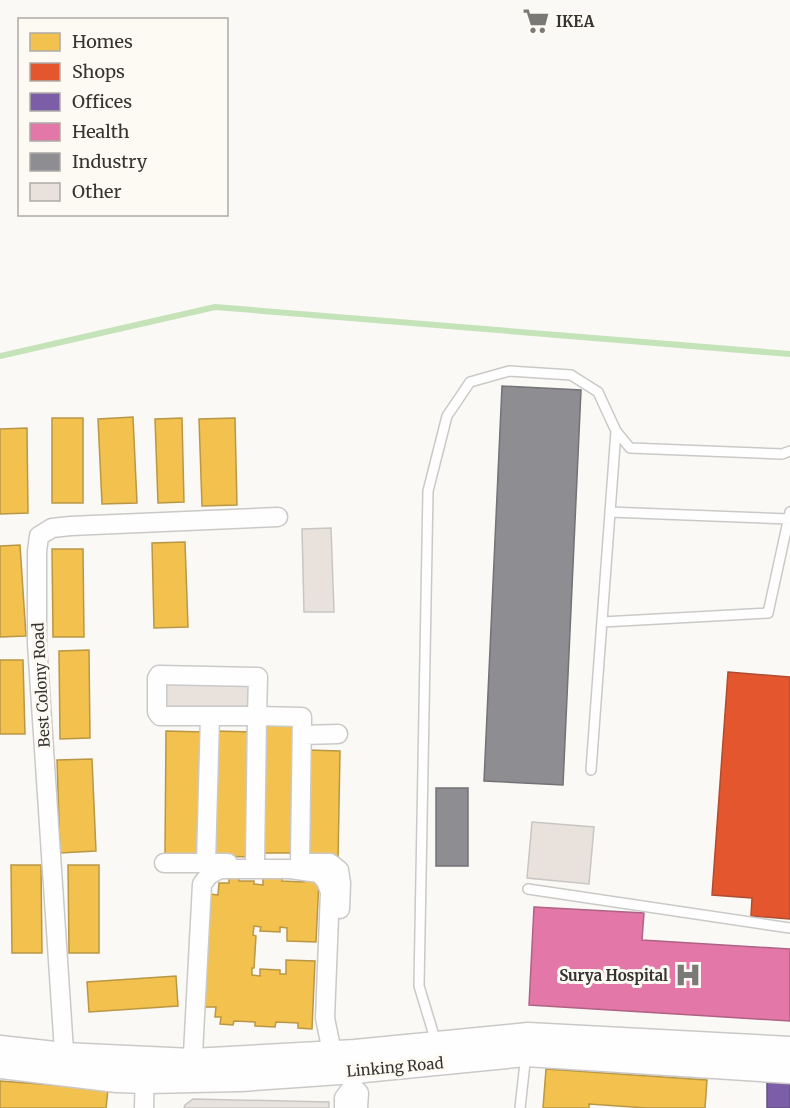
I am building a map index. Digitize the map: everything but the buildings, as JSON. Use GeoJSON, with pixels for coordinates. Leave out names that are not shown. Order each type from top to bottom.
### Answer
{"type":"FeatureCollection","features":[{"type":"Feature","properties":{"kind":"main road","name":"Linking Road"},"geometry":{"type":"LineString","coordinates":[[527,1044],[790,1071]]}},
{"type":"Feature","properties":{"kind":"main road","name":"Linking Road"},"geometry":{"type":"LineString","coordinates":[[0,1066],[64,1064],[145,1070],[345,1067],[441,1053],[527,1044],[790,1049]]}},
{"type":"Feature","properties":{"kind":"main road","name":"Linking Road"},"geometry":{"type":"LineString","coordinates":[[0,1048],[64,1064]]}},
{"type":"Feature","properties":{"kind":"street","name":"Best Colony Road"},"geometry":{"type":"LineString","coordinates":[[64,1064],[37,644],[39,537],[52,528],[70,526],[278,517]]}},
{"type":"Feature","properties":{"kind":"street"},"geometry":{"type":"LineString","coordinates":[[255,862],[257,716],[258,677],[158,676],[157,714],[160,716],[210,716],[257,716],[300,716],[302,718],[300,862]]}},
{"type":"Feature","properties":{"kind":"street"},"geometry":{"type":"LineString","coordinates":[[206,863],[210,716]]}},
{"type":"Feature","properties":{"kind":"street"},"geometry":{"type":"LineString","coordinates":[[302,735],[338,734]]}},
{"type":"Feature","properties":{"kind":"street"},"geometry":{"type":"LineString","coordinates":[[164,863],[330,863],[339,870],[341,876],[337,1019],[345,1067],[344,1108]]}},
{"type":"Feature","properties":{"kind":"street"},"geometry":{"type":"LineString","coordinates":[[192,1070],[202,884],[208,875],[220,868],[290,869],[319,873],[326,881],[330,892],[326,1018],[345,1067],[359,1093],[358,1108]]}},
{"type":"Feature","properties":{"kind":"street"},"geometry":{"type":"LineString","coordinates":[[144,1108],[145,1070]]}},
{"type":"Feature","properties":{"kind":"lane"},"geometry":{"type":"LineString","coordinates":[[441,1053],[419,986],[428,490],[447,416],[470,382],[509,371],[571,375],[598,392],[616,431],[630,448],[782,454],[790,451]]}},
{"type":"Feature","properties":{"kind":"lane"},"geometry":{"type":"LineString","coordinates":[[591,770],[616,431]]}},
{"type":"Feature","properties":{"kind":"lane"},"geometry":{"type":"LineString","coordinates":[[602,622],[768,613],[789,516],[610,512]]}},
{"type":"Feature","properties":{"kind":"lane"},"geometry":{"type":"LineString","coordinates":[[528,889],[790,928]]}},
{"type":"Feature","properties":{"kind":"lane"},"geometry":{"type":"LineString","coordinates":[[520,1108],[527,1044]]}},
{"type":"Feature","properties":{"kind":"waterway"},"geometry":{"type":"LineString","coordinates":[[0,356],[215,307],[790,354]]}},
{"type":"Feature","properties":{"kind":"place","name":"IKEA"},"geometry":{"type":"Point","coordinates":[536,21]}},
{"type":"Feature","properties":{"kind":"place","name":"Surya Hospital"},"geometry":{"type":"Point","coordinates":[688,975]}}]}
